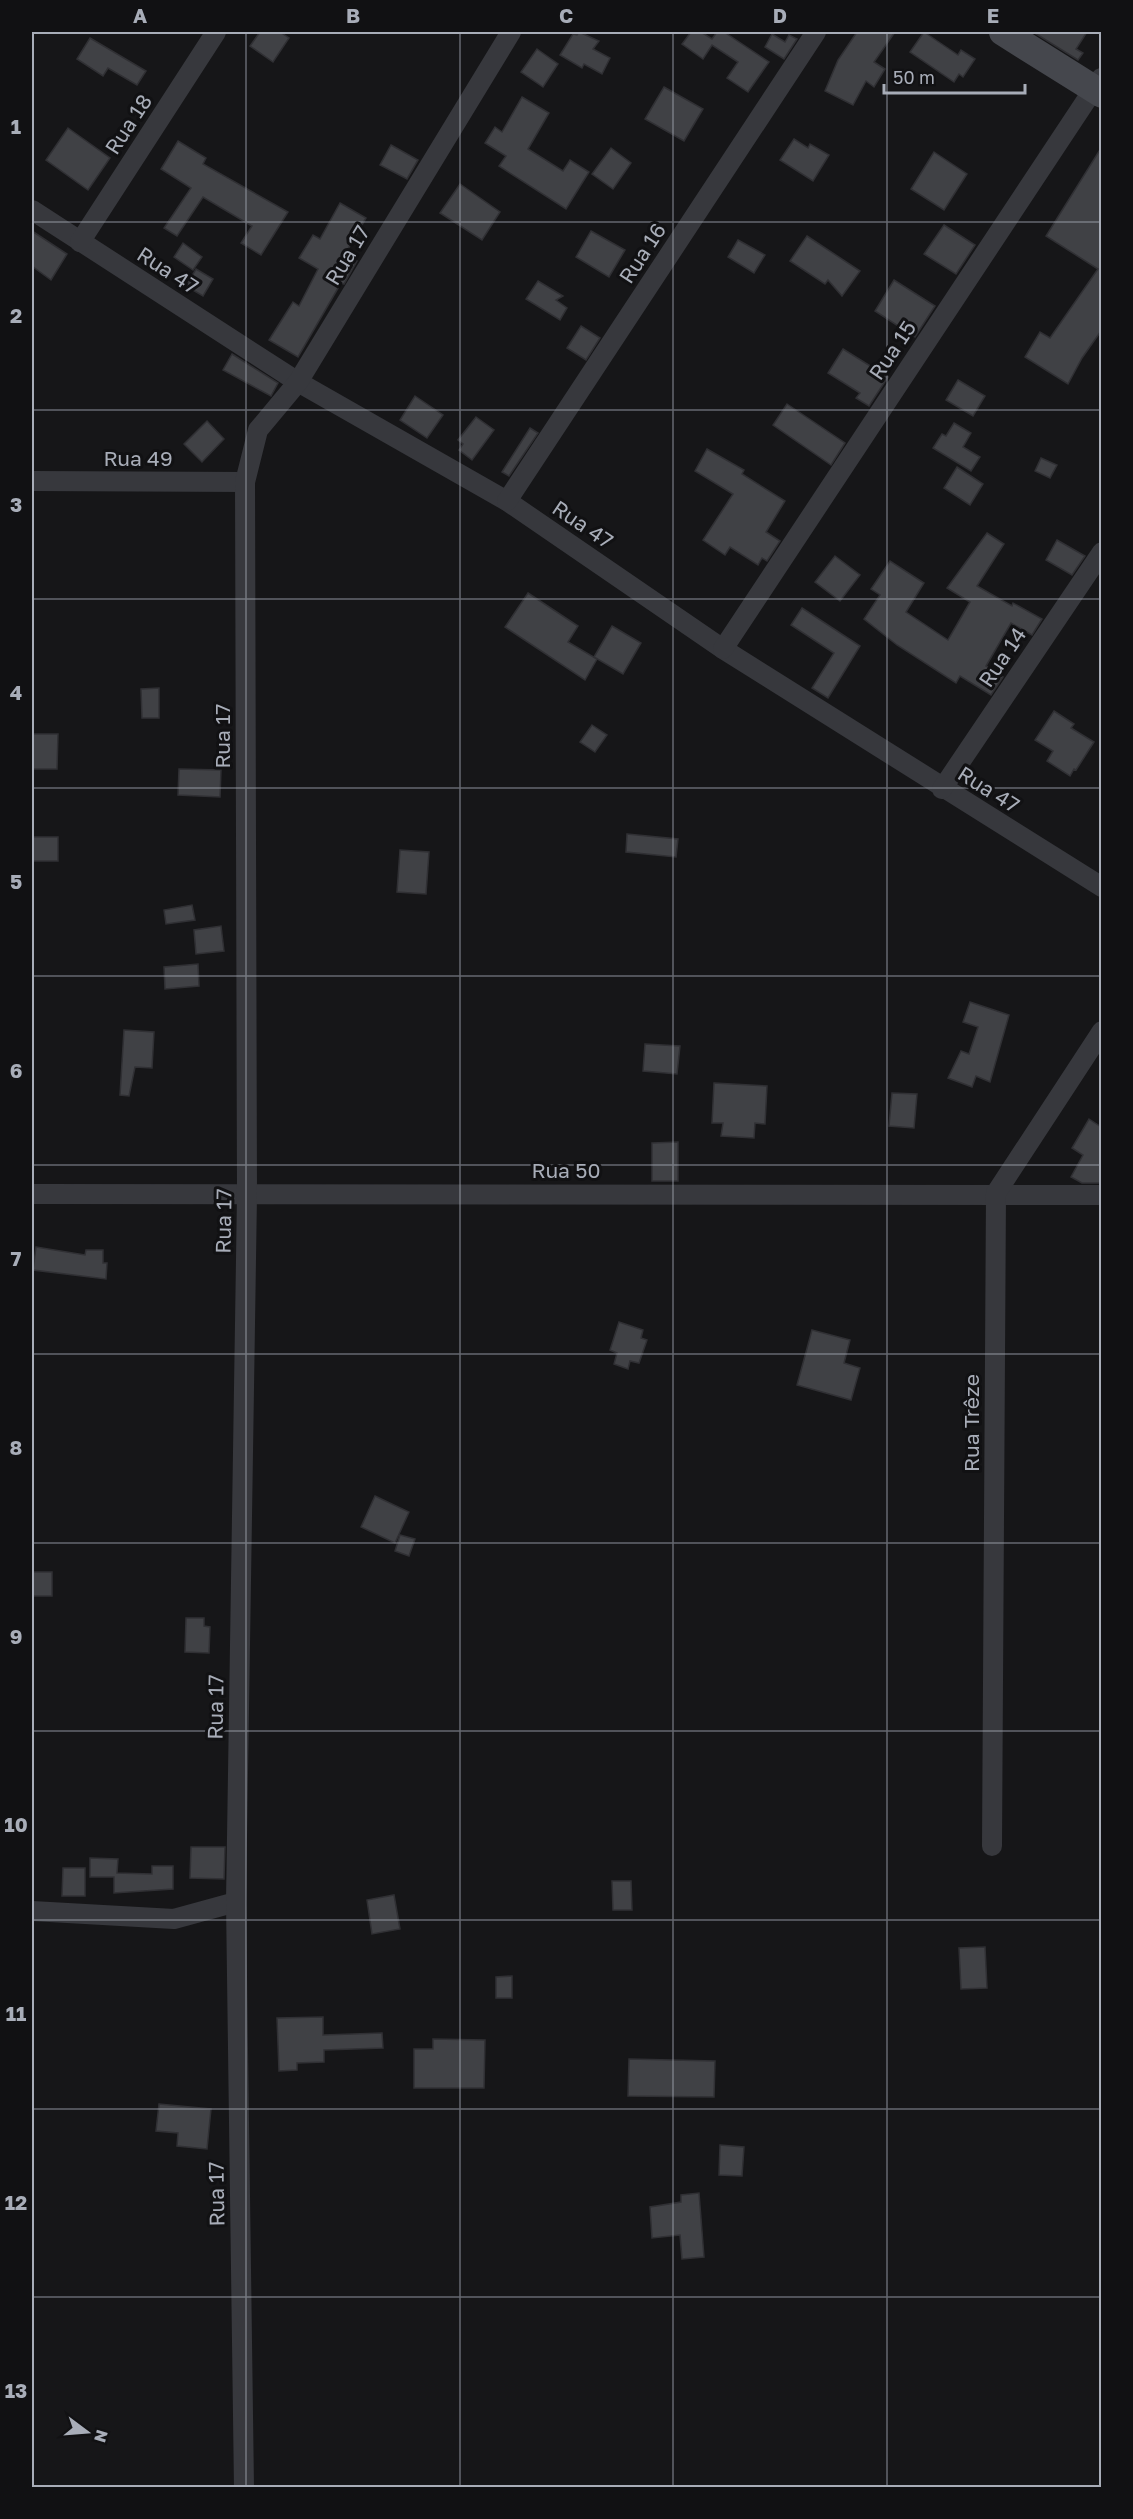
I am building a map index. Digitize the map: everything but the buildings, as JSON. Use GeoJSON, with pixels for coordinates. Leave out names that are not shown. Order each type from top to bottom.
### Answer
{"type":"FeatureCollection","features":[{"type":"Feature","properties":{"kind":"main road"},"geometry":{"type":"LineString","coordinates":[[1003,32],[1099,87]]}},
{"type":"Feature","properties":{"kind":"street","name":"Rua 18"},"geometry":{"type":"LineString","coordinates":[[81,242],[216,32]]}},
{"type":"Feature","properties":{"kind":"street","name":"Rua 17"},"geometry":{"type":"LineString","coordinates":[[244,2487],[236,1902],[247,1195],[245,482],[258,430],[297,382],[511,32]]}},
{"type":"Feature","properties":{"kind":"street","name":"Rua 16"},"geometry":{"type":"LineString","coordinates":[[507,501],[816,32]]}},
{"type":"Feature","properties":{"kind":"street","name":"Rua 15"},"geometry":{"type":"LineString","coordinates":[[723,648],[1099,87]]}},
{"type":"Feature","properties":{"kind":"street","name":"Rua 47"},"geometry":{"type":"LineString","coordinates":[[32,210],[297,382],[507,501],[723,648],[942,789],[1101,887]]}},
{"type":"Feature","properties":{"kind":"street","name":"Rua 49"},"geometry":{"type":"LineString","coordinates":[[32,481],[245,482]]}},
{"type":"Feature","properties":{"kind":"street","name":"Rua 14"},"geometry":{"type":"LineString","coordinates":[[942,789],[1101,552]]}},
{"type":"Feature","properties":{"kind":"street"},"geometry":{"type":"LineString","coordinates":[[996,1193],[1101,1031]]}},
{"type":"Feature","properties":{"kind":"street","name":"Rua 50"},"geometry":{"type":"LineString","coordinates":[[32,1194],[996,1193],[1101,1195]]}},
{"type":"Feature","properties":{"kind":"street","name":"Rua Trêze"},"geometry":{"type":"LineString","coordinates":[[993,1846],[996,1193]]}},
{"type":"Feature","properties":{"kind":"street"},"geometry":{"type":"LineString","coordinates":[[32,1911],[174,1919],[236,1902]]}}]}
